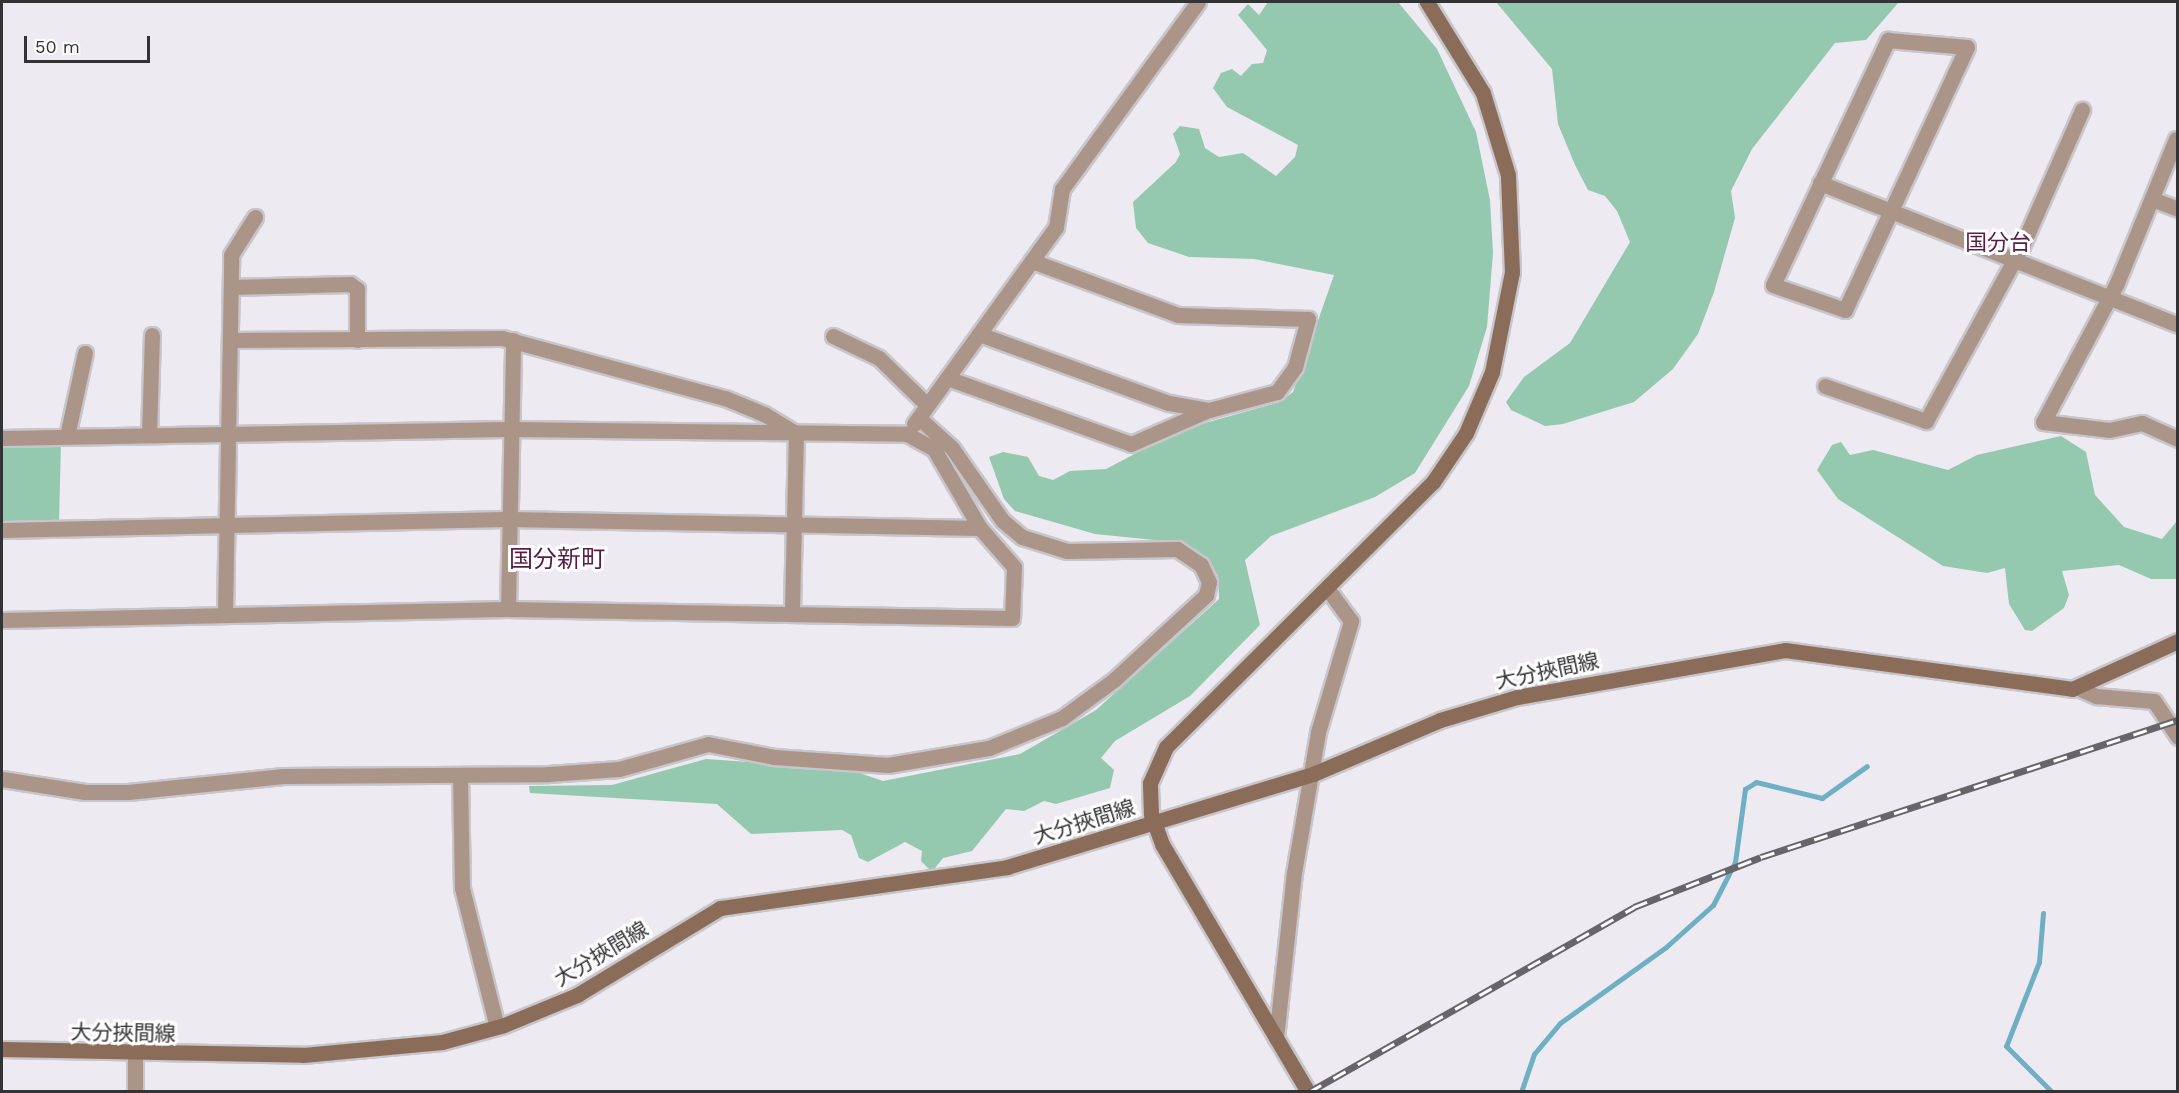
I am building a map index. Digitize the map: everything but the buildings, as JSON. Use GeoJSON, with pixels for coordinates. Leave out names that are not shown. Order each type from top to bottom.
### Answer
{"type":"FeatureCollection","features":[{"type":"Feature","properties":{"kind":"main road"},"geometry":{"type":"LineString","coordinates":[[1308,1092],[1153,822],[1149,783],[1160,755],[1433,482],[1456,450],[1484,393],[1507,312],[1513,222],[1500,137],[1476,77],[1427,2]]}},
{"type":"Feature","properties":{"kind":"main road","name":"大分挾間線"},"geometry":{"type":"LineString","coordinates":[[2,1049],[135,1054],[359,1053],[442,1042],[497,1027],[577,995],[720,908],[992,871],[1313,774],[1489,704],[1771,650],[1836,652],[2007,683],[2078,688],[2178,641]]}},
{"type":"Feature","properties":{"kind":"street"},"geometry":{"type":"LineString","coordinates":[[907,434],[1056,227],[1062,189],[1198,2]]}},
{"type":"Feature","properties":{"kind":"street"},"geometry":{"type":"LineString","coordinates":[[1888,40],[1966,46],[1891,211],[1845,310],[1773,285],[1888,40]]}},
{"type":"Feature","properties":{"kind":"street"},"geometry":{"type":"LineString","coordinates":[[1825,386],[1926,421],[2014,260],[2082,110]]}},
{"type":"Feature","properties":{"kind":"street"},"geometry":{"type":"LineString","coordinates":[[2176,139],[2109,298],[2043,422],[2109,430],[2142,423],[2178,439]]}},
{"type":"Feature","properties":{"kind":"street"},"geometry":{"type":"LineString","coordinates":[[1820,183],[2178,325]]}},
{"type":"Feature","properties":{"kind":"street"},"geometry":{"type":"LineString","coordinates":[[2152,199],[2178,209]]}},
{"type":"Feature","properties":{"kind":"street"},"geometry":{"type":"LineString","coordinates":[[225,615],[231,255],[255,217]]}},
{"type":"Feature","properties":{"kind":"street"},"geometry":{"type":"LineString","coordinates":[[948,378],[1131,444],[1209,410],[1277,392],[1294,367],[1308,319],[1179,315],[1032,261]]}},
{"type":"Feature","properties":{"kind":"street"},"geometry":{"type":"LineString","coordinates":[[231,287],[351,285],[357,289],[357,339]]}},
{"type":"Feature","properties":{"kind":"street"},"geometry":{"type":"LineString","coordinates":[[979,334],[1169,403],[1209,410]]}},
{"type":"Feature","properties":{"kind":"street"},"geometry":{"type":"LineString","coordinates":[[149,435],[152,335]]}},
{"type":"Feature","properties":{"kind":"street"},"geometry":{"type":"LineString","coordinates":[[2,779],[117,792],[184,790],[283,776],[460,775],[619,769],[708,744],[870,766],[989,748],[1083,704],[1203,598],[1206,574],[1192,556],[1177,549],[1067,551],[1022,537],[1002,520],[952,448],[879,358],[833,336]]}},
{"type":"Feature","properties":{"kind":"street"},"geometry":{"type":"LineString","coordinates":[[230,340],[513,340],[725,398],[796,433]]}},
{"type":"Feature","properties":{"kind":"street"},"geometry":{"type":"LineString","coordinates":[[508,609],[513,340]]}},
{"type":"Feature","properties":{"kind":"street"},"geometry":{"type":"LineString","coordinates":[[67,436],[86,353]]}},
{"type":"Feature","properties":{"kind":"street"},"geometry":{"type":"LineString","coordinates":[[2,438],[511,429],[907,434],[934,449],[980,528],[1014,567],[1012,618],[508,609],[2,620]]}},
{"type":"Feature","properties":{"kind":"street"},"geometry":{"type":"LineString","coordinates":[[792,614],[796,433]]}},
{"type":"Feature","properties":{"kind":"street"},"geometry":{"type":"LineString","coordinates":[[2,530],[509,519],[980,528]]}},
{"type":"Feature","properties":{"kind":"street"},"geometry":{"type":"LineString","coordinates":[[1276,1038],[1293,884],[1313,774],[1318,732],[1352,618],[1327,588]]}},
{"type":"Feature","properties":{"kind":"street"},"geometry":{"type":"LineString","coordinates":[[2078,688],[2096,696],[2154,700],[2178,737]]}},
{"type":"Feature","properties":{"kind":"street"},"geometry":{"type":"LineString","coordinates":[[460,775],[462,888],[497,1027]]}},
{"type":"Feature","properties":{"kind":"street"},"geometry":{"type":"LineString","coordinates":[[135,1054],[135,1092]]}},
{"type":"Feature","properties":{"kind":"green space"},"geometry":{"type":"Polygon","coordinates":[[[1268,2],[1398,2],[1437,49],[1476,132],[1490,200],[1493,253],[1487,327],[1469,386],[1415,473],[1375,497],[1271,536],[1245,560],[1260,625],[1190,696],[1115,741],[1101,758],[1114,770],[1110,788],[1056,804],[1044,801],[1024,811],[1006,809],[972,851],[943,858],[932,872],[921,861],[922,851],[905,842],[868,862],[859,858],[851,835],[842,830],[751,834],[717,804],[530,793],[529,786],[612,785],[706,759],[848,769],[883,781],[1020,754],[1096,710],[1219,599],[1218,575],[1184,543],[1095,534],[1015,511],[1004,499],[989,457],[1003,452],[1028,457],[1039,476],[1053,480],[1070,471],[1106,469],[1180,430],[1280,402],[1293,392],[1334,275],[1254,259],[1189,257],[1148,243],[1136,228],[1133,202],[1176,162],[1180,154],[1173,134],[1180,126],[1199,129],[1205,148],[1219,157],[1243,153],[1276,176],[1295,157],[1298,145],[1227,107],[1213,88],[1221,73],[1232,69],[1241,76],[1252,64],[1263,63],[1267,50],[1238,15],[1248,4],[1259,15],[1268,2]]]}},
{"type":"Feature","properties":{"kind":"green space"},"geometry":{"type":"Polygon","coordinates":[[[1496,2],[1899,2],[1866,40],[1835,43],[1752,149],[1731,191],[1735,218],[1714,292],[1698,334],[1673,369],[1634,402],[1563,424],[1545,426],[1511,410],[1506,402],[1524,377],[1570,343],[1630,242],[1617,211],[1605,196],[1588,190],[1575,165],[1558,124],[1552,69],[1496,2]]]}},
{"type":"Feature","properties":{"kind":"green space"},"geometry":{"type":"Polygon","coordinates":[[[2061,436],[2086,452],[2095,495],[2124,527],[2162,539],[2177,521],[2177,579],[2151,579],[2119,565],[2062,571],[2069,595],[2064,608],[2032,631],[2025,630],[2009,604],[2005,568],[1987,573],[1943,566],[1838,499],[1817,470],[1832,445],[1841,442],[1850,455],[1873,450],[1948,470],[1977,455],[2061,436]]]}},
{"type":"Feature","properties":{"kind":"green space"},"geometry":{"type":"Polygon","coordinates":[[[61,443],[59,522],[2,524],[2,445],[61,443]]]}},
{"type":"Feature","properties":{"kind":"waterway"},"geometry":{"type":"LineString","coordinates":[[1521,1092],[1534,1054],[1560,1023],[1666,947],[1713,905],[1735,862],[1745,789],[1756,782],[1822,798],[1867,766]]}},
{"type":"Feature","properties":{"kind":"waterway"},"geometry":{"type":"LineString","coordinates":[[2043,913],[2039,962],[2006,1046],[2052,1092]]}},
{"type":"Feature","properties":{"kind":"railway"},"geometry":{"type":"LineString","coordinates":[[1309,1092],[1634,907],[1761,857],[2178,720]]}},
{"type":"Feature","properties":{"kind":"district","name":"国分台"},"geometry":{"type":"Point","coordinates":[1998,243]}},
{"type":"Feature","properties":{"kind":"district","name":"国分新町"},"geometry":{"type":"Point","coordinates":[557,560]}}]}
